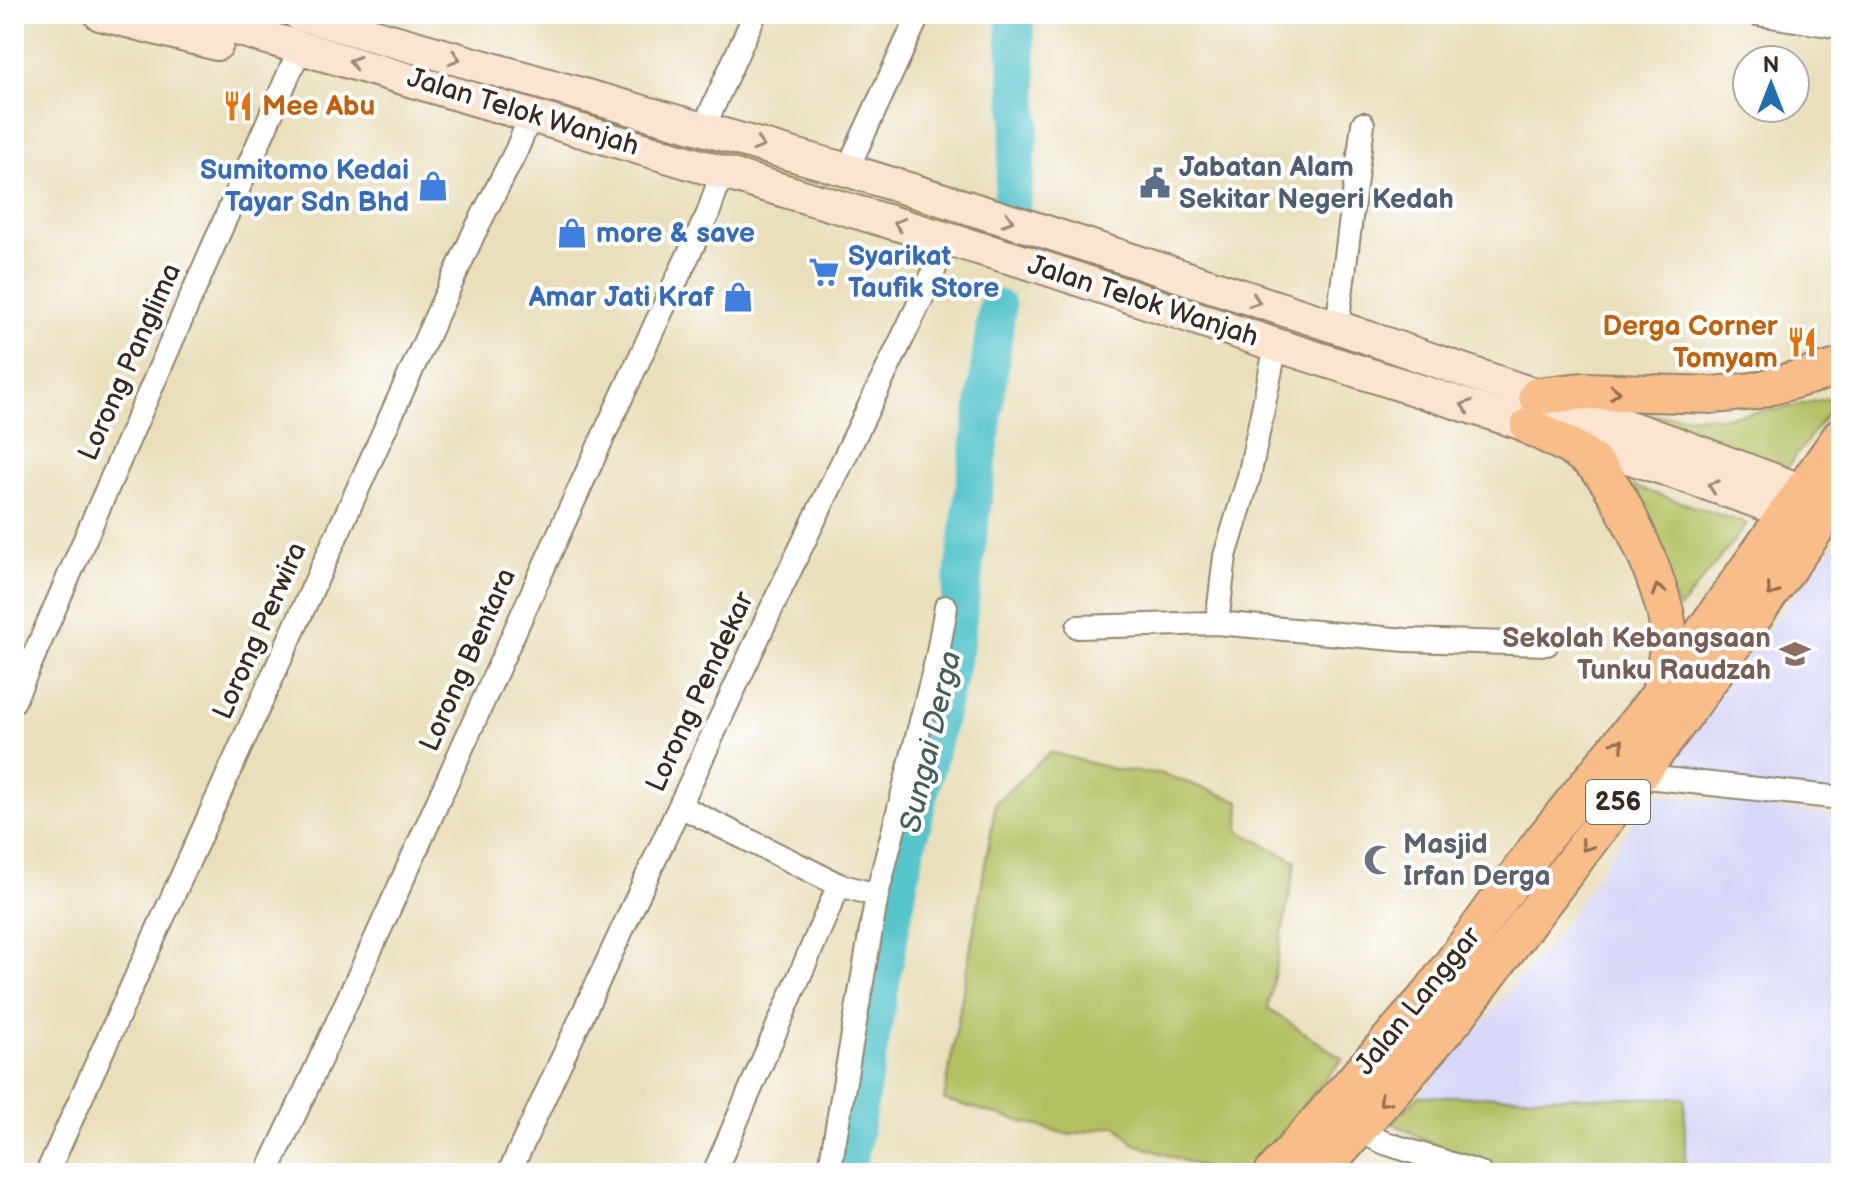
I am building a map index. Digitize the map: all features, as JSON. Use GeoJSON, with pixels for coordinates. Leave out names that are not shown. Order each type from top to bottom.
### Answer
{"type":"FeatureCollection","features":[{"type":"Feature","properties":{"kind":"main road"},"geometry":{"type":"LineString","coordinates":[[100,14],[222,46],[288,42]]}},
{"type":"Feature","properties":{"kind":"main road","name":"Jalan Telok Wanjah"},"geometry":{"type":"LineString","coordinates":[[186,14],[947,238],[1276,345],[1533,411]]}},
{"type":"Feature","properties":{"kind":"main road","name":"Jalan Telok Wanjah"},"geometry":{"type":"LineString","coordinates":[[299,14],[847,170],[1337,327],[1662,468],[1816,505]]}},
{"type":"Feature","properties":{"kind":"main road"},"geometry":{"type":"LineString","coordinates":[[1660,694],[1668,648],[1668,626],[1655,580],[1633,527],[1596,465],[1533,411],[1585,391],[1740,393],[1841,367]]}},
{"type":"Feature","properties":{"kind":"main road","name":"Jalan Langgar"},"geometry":{"type":"LineString","coordinates":[[1320,1173],[1458,1015],[1695,700],[1816,505],[1841,436]]}},
{"type":"Feature","properties":{"kind":"main road","name":"Jalan Langgar"},"geometry":{"type":"LineString","coordinates":[[1273,1173],[1430,994],[1542,841],[1816,505]]}},
{"type":"Feature","properties":{"kind":"street"},"geometry":{"type":"LineString","coordinates":[[703,129],[755,14]]}},
{"type":"Feature","properties":{"kind":"street"},"geometry":{"type":"LineString","coordinates":[[847,170],[919,14]]}},
{"type":"Feature","properties":{"kind":"street"},"geometry":{"type":"LineString","coordinates":[[1757,14],[1841,27]]}},
{"type":"Feature","properties":{"kind":"street","name":"Lorong Panglima"},"geometry":{"type":"LineString","coordinates":[[14,701],[288,42]]}},
{"type":"Feature","properties":{"kind":"street","name":"Lorong Perwira"},"geometry":{"type":"LineString","coordinates":[[47,1173],[467,247],[531,115]]}},
{"type":"Feature","properties":{"kind":"street"},"geometry":{"type":"LineString","coordinates":[[1337,327],[1363,124]]}},
{"type":"Feature","properties":{"kind":"street","name":"Lorong Bentara"},"geometry":{"type":"LineString","coordinates":[[267,1173],[359,979],[559,530],[708,214],[722,172]]}},
{"type":"Feature","properties":{"kind":"street","name":"Lorong Pendekar"},"geometry":{"type":"LineString","coordinates":[[509,1173],[929,283],[947,238]]}},
{"type":"Feature","properties":{"kind":"street"},"geometry":{"type":"LineString","coordinates":[[1217,623],[1225,556],[1246,488],[1276,345]]}},
{"type":"Feature","properties":{"kind":"street"},"geometry":{"type":"LineString","coordinates":[[829,1173],[877,895],[937,658],[946,607]]}},
{"type":"Feature","properties":{"kind":"street"},"geometry":{"type":"LineString","coordinates":[[1078,627],[1217,623],[1406,640],[1547,644]]}},
{"type":"Feature","properties":{"kind":"street"},"geometry":{"type":"LineString","coordinates":[[1637,776],[1841,798]]}},
{"type":"Feature","properties":{"kind":"street"},"geometry":{"type":"LineString","coordinates":[[680,806],[839,885],[877,895]]}},
{"type":"Feature","properties":{"kind":"street"},"geometry":{"type":"LineString","coordinates":[[714,1173],[839,885]]}},
{"type":"Feature","properties":{"kind":"street"},"geometry":{"type":"LineString","coordinates":[[1327,1110],[1357,1132],[1480,1173]]}},
{"type":"Feature","properties":{"kind":"shaded area","name":"Sekolah Kebangsaan Tunku Raudzah"},"geometry":{"type":"Polygon","coordinates":[[[1841,535],[1841,794],[1657,774],[1841,535]]]}},
{"type":"Feature","properties":{"kind":"shaded area"},"geometry":{"type":"Polygon","coordinates":[[[1651,794],[1841,816],[1841,1173],[1685,1173],[1685,1098],[1419,1096],[1556,937],[1651,794]]]}},
{"type":"Feature","properties":{"kind":"green space"},"geometry":{"type":"Polygon","coordinates":[[[1841,395],[1787,468],[1611,414],[1723,417],[1781,409],[1841,395]]]}},
{"type":"Feature","properties":{"kind":"green space"},"geometry":{"type":"Polygon","coordinates":[[[1620,482],[1747,524],[1679,609],[1620,482]]]}},
{"type":"Feature","properties":{"kind":"green space"},"geometry":{"type":"Polygon","coordinates":[[[1050,752],[1117,770],[1160,773],[1240,801],[1239,831],[1296,861],[1268,1008],[1343,1059],[1247,1173],[1220,1173],[1134,1144],[1116,1125],[1070,1135],[944,1100],[996,802],[1050,752]]]}},
{"type":"Feature","properties":{"kind":"green space"},"geometry":{"type":"Polygon","coordinates":[[[1419,1096],[1685,1098],[1685,1173],[1517,1173],[1451,1153],[1390,1122],[1419,1096]]]}},
{"type":"Feature","properties":{"kind":"waterway"},"geometry":{"type":"LineString","coordinates":[[1011,209],[1021,121],[1014,14]]}},
{"type":"Feature","properties":{"kind":"waterway","name":"Sungai Derga"},"geometry":{"type":"LineString","coordinates":[[846,1173],[903,862],[954,649],[997,308]]}},
{"type":"Feature","properties":{"kind":"place","name":"Mee Abu"},"geometry":{"type":"Point","coordinates":[238,106]}},
{"type":"Feature","properties":{"kind":"place","name":"Jabatan Alam Sekitar Negeri Kedah"},"geometry":{"type":"Point","coordinates":[1155,183]}},
{"type":"Feature","properties":{"kind":"place","name":"Sumitomo Kedai Tayar Sdn Bhd"},"geometry":{"type":"Point","coordinates":[433,186]}},
{"type":"Feature","properties":{"kind":"place","name":"more & save"},"geometry":{"type":"Point","coordinates":[572,233]}},
{"type":"Feature","properties":{"kind":"place","name":"Syarikat Taufik Store"},"geometry":{"type":"Point","coordinates":[824,272]}},
{"type":"Feature","properties":{"kind":"place","name":"Amar Jati Kraf"},"geometry":{"type":"Point","coordinates":[738,297]}},
{"type":"Feature","properties":{"kind":"place","name":"Derga Corner Tomyam"},"geometry":{"type":"Point","coordinates":[1802,342]}},
{"type":"Feature","properties":{"kind":"place","name":"Sekolah Kebangsaan Tunku Raudzah"},"geometry":{"type":"Point","coordinates":[1795,654]}},
{"type":"Feature","properties":{"kind":"place","name":"Masjid Irfan Derga"},"geometry":{"type":"Point","coordinates":[1379,860]}}]}
